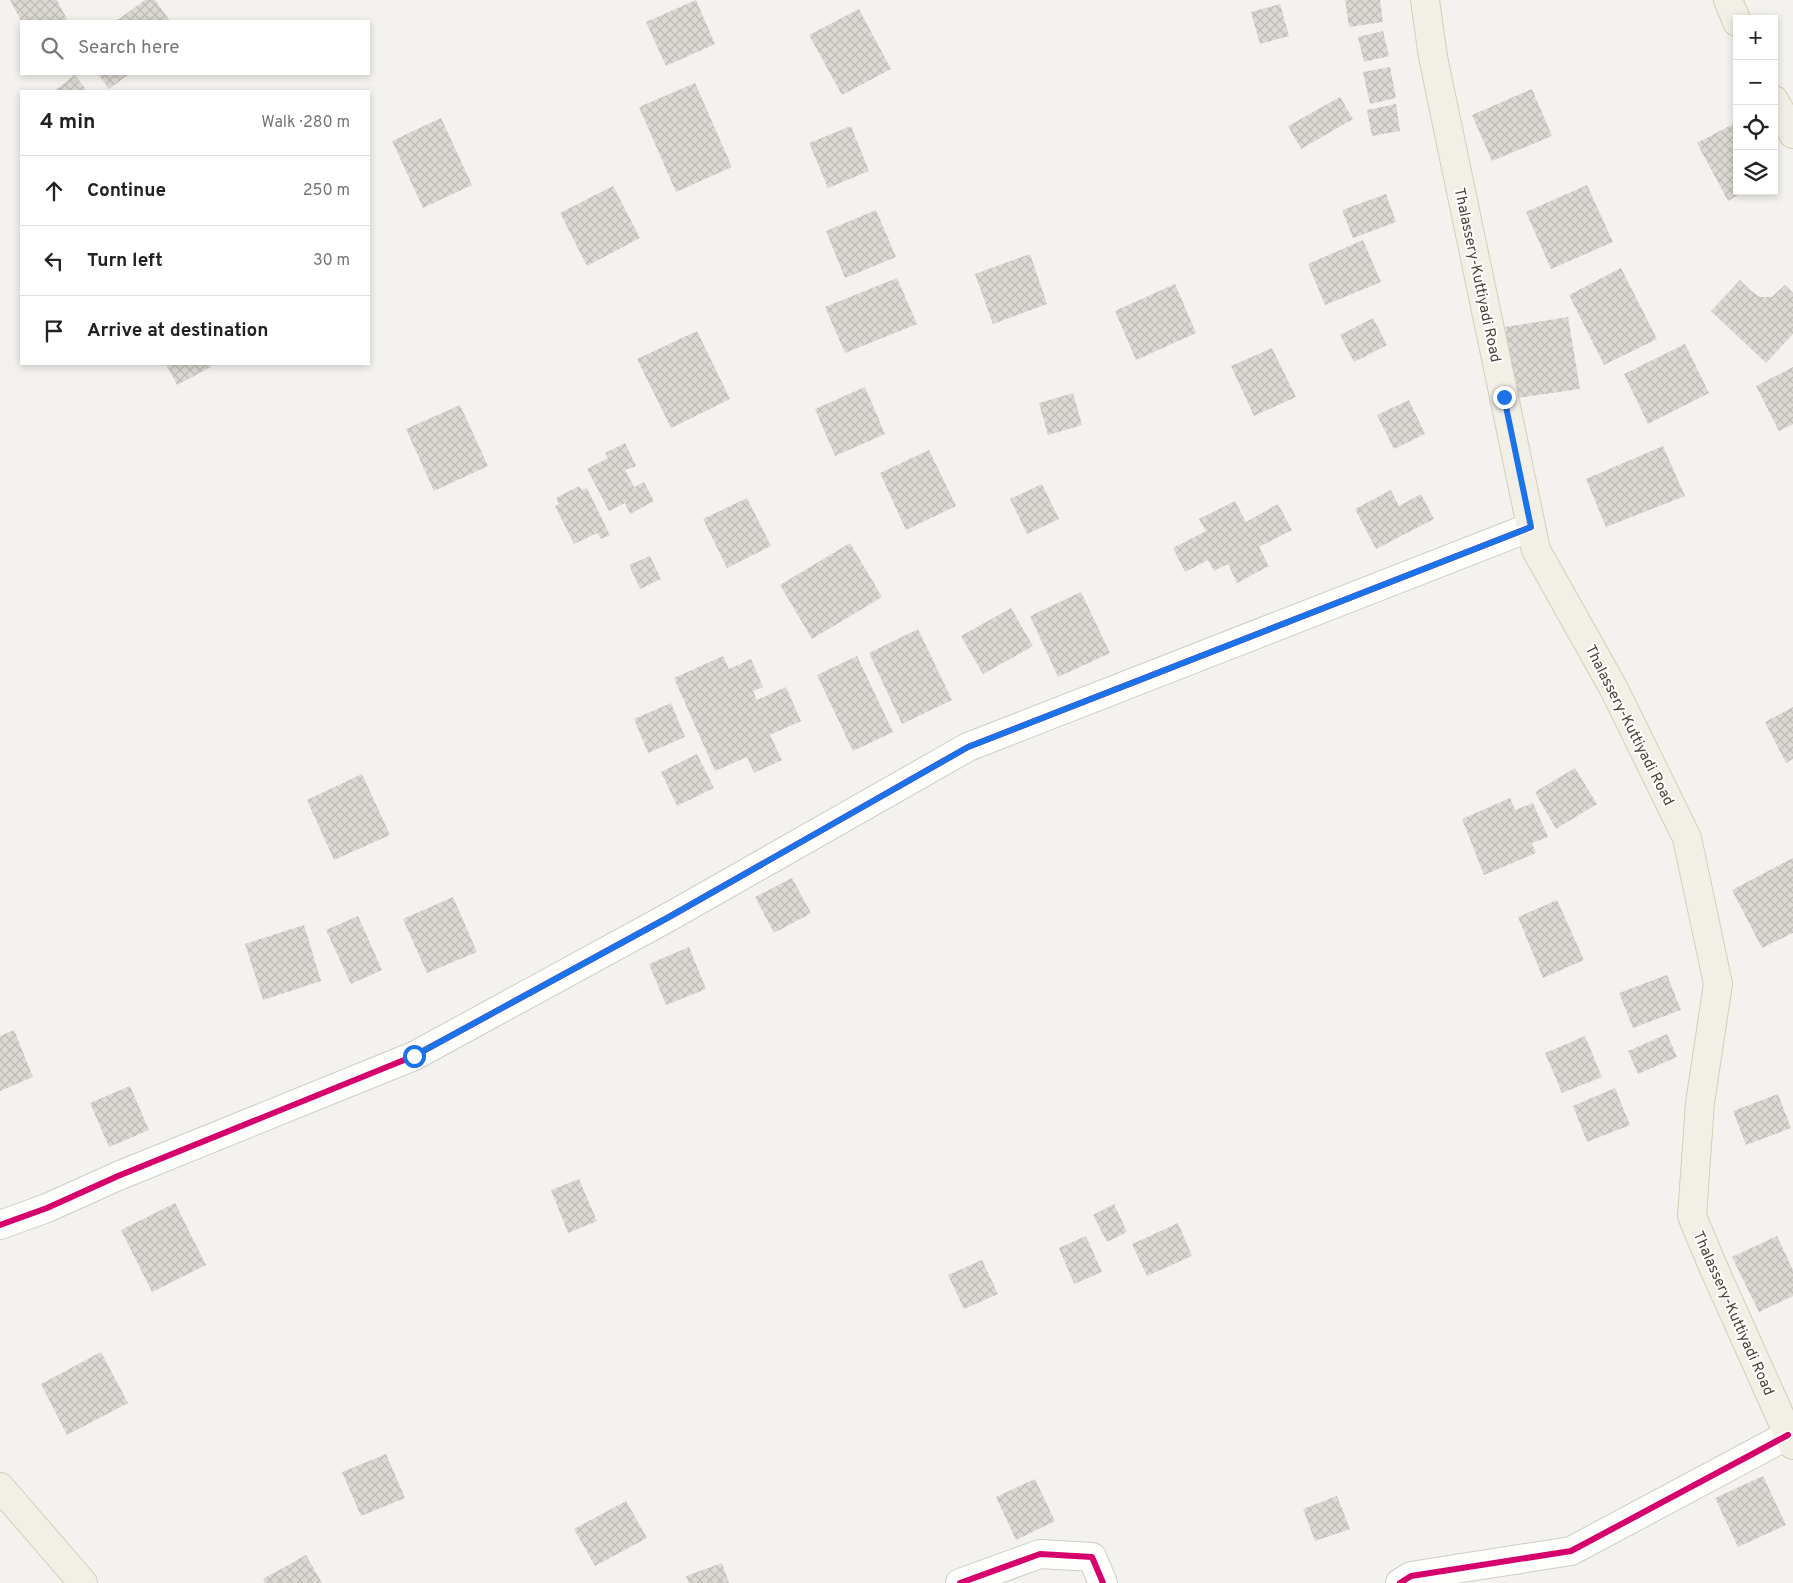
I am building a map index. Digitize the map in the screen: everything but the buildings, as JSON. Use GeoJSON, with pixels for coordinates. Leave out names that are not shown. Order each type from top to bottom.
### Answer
{"type":"FeatureCollection","features":[{"type":"Feature","properties":{"kind":"main road","name":"Thalassery-Kuttiyadi Road"},"geometry":{"type":"LineString","coordinates":[[1425,0],[1433,57],[1536,550],[1614,690],[1687,838],[1718,984],[1700,1103],[1692,1216],[1791,1440]]}},
{"type":"Feature","properties":{"kind":"main road"},"geometry":{"type":"LineString","coordinates":[[1728,0],[1734,15]]}},
{"type":"Feature","properties":{"kind":"main road"},"geometry":{"type":"LineString","coordinates":[[1777,105],[1793,134]]}},
{"type":"Feature","properties":{"kind":"main road"},"geometry":{"type":"LineString","coordinates":[[0,1487],[83,1583]]}},
{"type":"Feature","properties":{"kind":"street"},"geometry":{"type":"LineString","coordinates":[[0,1225],[47,1208],[118,1176],[414,1056],[660,922],[968,747],[1531,527]]}},
{"type":"Feature","properties":{"kind":"street"},"geometry":{"type":"LineString","coordinates":[[1400,1583],[1411,1576],[1571,1551],[1791,1440]]}},
{"type":"Feature","properties":{"kind":"street"},"geometry":{"type":"LineString","coordinates":[[960,1583],[1040,1554],[1092,1557],[1102,1583]]}},
{"type":"Feature","properties":{"kind":"cycle path"},"geometry":{"type":"LineString","coordinates":[[0,1225],[47,1208],[118,1176],[414,1056],[669,917],[968,747],[1531,527]]}},
{"type":"Feature","properties":{"kind":"cycle path"},"geometry":{"type":"LineString","coordinates":[[1400,1583],[1411,1576],[1571,1551],[1788,1435]]}},
{"type":"Feature","properties":{"kind":"cycle path"},"geometry":{"type":"LineString","coordinates":[[960,1583],[1040,1554],[1092,1557],[1103,1583]]}},
{"type":"Feature","properties":{"kind":"route"},"geometry":{"type":"LineString","coordinates":[[414,1056],[669,917],[968,747],[1531,527],[1504,397]]}}]}
